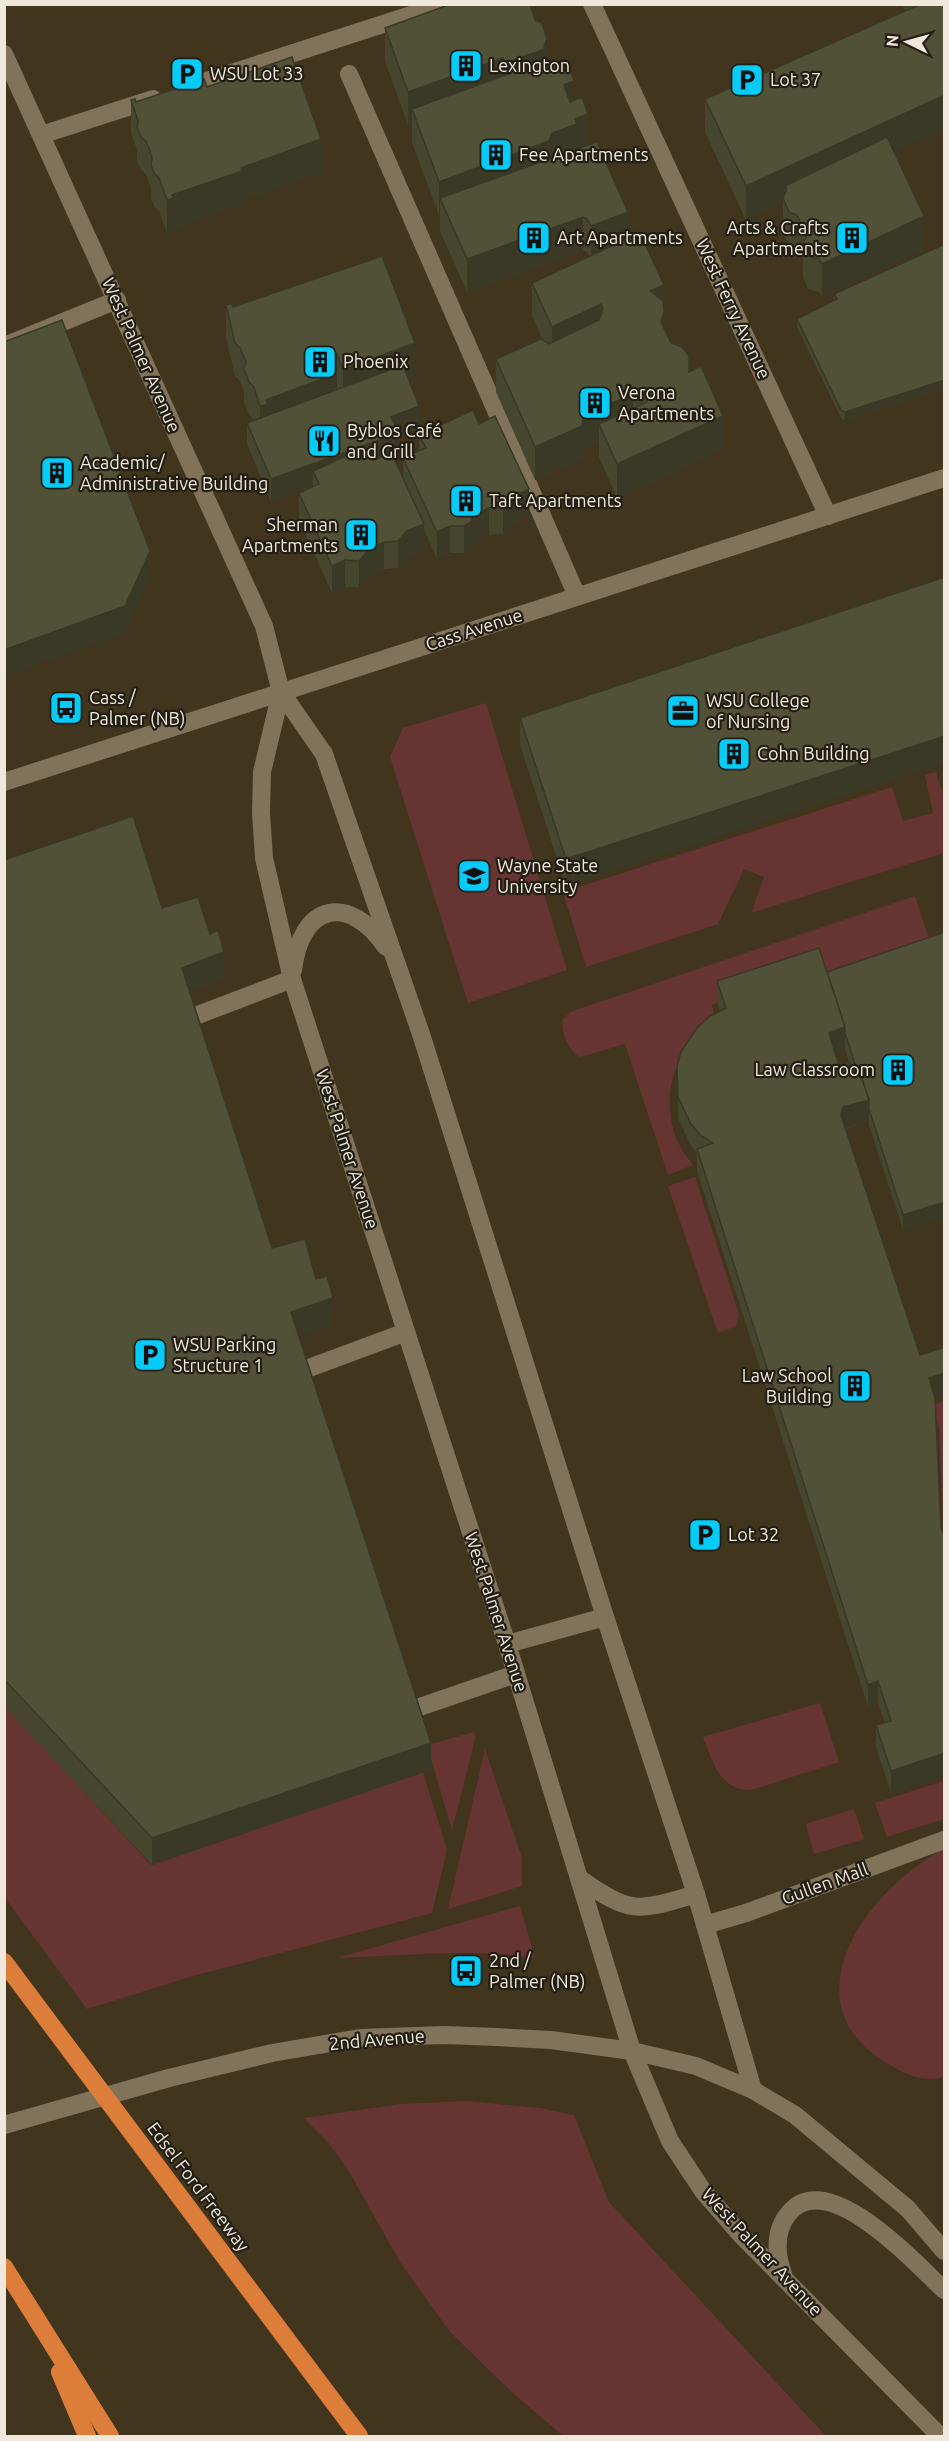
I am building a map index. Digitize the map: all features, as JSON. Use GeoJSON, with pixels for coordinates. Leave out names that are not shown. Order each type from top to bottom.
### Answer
{"type":"FeatureCollection","features":[{"type":"Feature","properties":{"kind":"highway","name":"Edsel Ford Freeway"},"geometry":{"type":"LineString","coordinates":[[4,1962],[359,2436]]}},
{"type":"Feature","properties":{"kind":"highway"},"geometry":{"type":"LineString","coordinates":[[4,2267],[110,2436]]}},
{"type":"Feature","properties":{"kind":"highway"},"geometry":{"type":"LineString","coordinates":[[38,2318],[87,2436]]}},
{"type":"Feature","properties":{"kind":"street"},"geometry":{"type":"LineString","coordinates":[[41,135],[445,4]]}},
{"type":"Feature","properties":{"kind":"street","name":"West Ferry Avenue"},"geometry":{"type":"LineString","coordinates":[[592,4],[828,516]]}},
{"type":"Feature","properties":{"kind":"street","name":"West Palmer Avenue"},"geometry":{"type":"LineString","coordinates":[[4,54],[264,626],[281,692],[324,754],[421,1034],[605,1617],[696,1894],[753,2090]]}},
{"type":"Feature","properties":{"kind":"street"},"geometry":{"type":"LineString","coordinates":[[349,74],[577,596]]}},
{"type":"Feature","properties":{"kind":"street"},"geometry":{"type":"LineString","coordinates":[[4,346],[117,300]]}},
{"type":"Feature","properties":{"kind":"street","name":"Cass Avenue"},"geometry":{"type":"LineString","coordinates":[[4,782],[945,478]]}},
{"type":"Feature","properties":{"kind":"street","name":"West Palmer Avenue"},"geometry":{"type":"LineString","coordinates":[[281,692],[262,772],[261,813],[264,858],[292,978],[507,1644],[632,2051],[670,2141],[703,2191],[742,2236],[940,2436]]}},
{"type":"Feature","properties":{"kind":"street"},"geometry":{"type":"LineString","coordinates":[[190,1018],[292,978],[300,938],[311,921],[326,914],[345,913],[361,921],[378,935],[396,961]]}},
{"type":"Feature","properties":{"kind":"street"},"geometry":{"type":"LineString","coordinates":[[301,1371],[406,1332]]}},
{"type":"Feature","properties":{"kind":"street"},"geometry":{"type":"LineString","coordinates":[[507,1644],[605,1617]]}},
{"type":"Feature","properties":{"kind":"street"},"geometry":{"type":"LineString","coordinates":[[411,1710],[516,1674]]}},
{"type":"Feature","properties":{"kind":"street","name":"Gullen Mall"},"geometry":{"type":"LineString","coordinates":[[705,1925],[945,1840]]}},
{"type":"Feature","properties":{"kind":"street"},"geometry":{"type":"LineString","coordinates":[[580,1879],[622,1905],[638,1908],[696,1894]]}},
{"type":"Feature","properties":{"kind":"street","name":"2nd Avenue"},"geometry":{"type":"LineString","coordinates":[[4,2125],[169,2078],[272,2053],[360,2038],[444,2035],[551,2040],[632,2051],[696,2066],[753,2090]]}},
{"type":"Feature","properties":{"kind":"street"},"geometry":{"type":"LineString","coordinates":[[753,2090],[795,2115],[835,2147],[908,2209],[945,2251]]}},
{"type":"Feature","properties":{"kind":"street"},"geometry":{"type":"LineString","coordinates":[[783,2276],[777,2258],[777,2241],[783,2219],[794,2207],[810,2201],[830,2202],[850,2210],[866,2221],[945,2290]]}},
{"type":"Feature","properties":{"kind":"shaded area"},"geometry":{"type":"Polygon","coordinates":[[[486,703],[567,970],[468,1003],[390,757],[403,728],[486,703]]]}},
{"type":"Feature","properties":{"kind":"shaded area"},"geometry":{"type":"Polygon","coordinates":[[[936,772],[944,799],[944,853],[751,913],[764,877],[744,869],[718,924],[586,967],[563,892],[892,787],[903,821],[933,813],[925,775],[936,772]]]}},
{"type":"Feature","properties":{"kind":"shaded area"},"geometry":{"type":"Polygon","coordinates":[[[915,896],[933,951],[828,983],[822,968],[712,1005],[718,1026],[689,1050],[681,1060],[675,1071],[670,1096],[675,1135],[693,1165],[668,1175],[625,1044],[580,1057],[567,1041],[562,1025],[570,1012],[915,896]]]}},
{"type":"Feature","properties":{"kind":"shaded area"},"geometry":{"type":"Polygon","coordinates":[[[695,1177],[739,1314],[736,1326],[718,1333],[668,1186],[695,1177]]]}},
{"type":"Feature","properties":{"kind":"shaded area"},"geometry":{"type":"Polygon","coordinates":[[[944,1401],[944,1537],[939,1428],[933,1405],[944,1401]]]}},
{"type":"Feature","properties":{"kind":"shaded area"},"geometry":{"type":"Polygon","coordinates":[[[820,1703],[839,1762],[751,1790],[740,1789],[724,1780],[714,1765],[703,1737],[820,1703]]]}},
{"type":"Feature","properties":{"kind":"shaded area"},"geometry":{"type":"Polygon","coordinates":[[[5,1706],[151,1865],[423,1772],[447,1850],[432,1913],[193,1976],[87,2009],[5,1898],[5,1706]]]}},
{"type":"Feature","properties":{"kind":"shaded area"},"geometry":{"type":"Polygon","coordinates":[[[474,1732],[475,1739],[452,1830],[427,1745],[474,1732]]]}},
{"type":"Feature","properties":{"kind":"shaded area"},"geometry":{"type":"Polygon","coordinates":[[[485,1749],[522,1858],[522,1886],[448,1909],[485,1749]]]}},
{"type":"Feature","properties":{"kind":"shaded area"},"geometry":{"type":"Polygon","coordinates":[[[944,1781],[944,1819],[887,1837],[875,1803],[944,1781]]]}},
{"type":"Feature","properties":{"kind":"shaded area"},"geometry":{"type":"Polygon","coordinates":[[[854,1809],[864,1839],[814,1854],[806,1824],[854,1809]]]}},
{"type":"Feature","properties":{"kind":"shaded area"},"geometry":{"type":"Polygon","coordinates":[[[944,1849],[944,2077],[928,2079],[906,2074],[885,2062],[856,2037],[841,2008],[840,1978],[849,1947],[866,1917],[889,1890],[916,1867],[944,1849]]]}},
{"type":"Feature","properties":{"kind":"shaded area"},"geometry":{"type":"Polygon","coordinates":[[[520,1906],[535,1958],[461,1953],[337,1958],[520,1906]]]}},
{"type":"Feature","properties":{"kind":"shaded area"},"geometry":{"type":"Polygon","coordinates":[[[466,2101],[540,2108],[574,2115],[609,2202],[826,2436],[563,2436],[514,2394],[450,2332],[400,2262],[347,2168],[327,2141],[304,2118],[400,2104],[466,2101]]]}},
{"type":"Feature","properties":{"kind":"building"},"geometry":{"type":"Polygon","coordinates":[[[451,4],[530,4],[535,20],[542,23],[547,39],[545,49],[505,63],[503,58],[408,92],[385,28],[451,4]]]}},
{"type":"Feature","properties":{"kind":"building"},"geometry":{"type":"Polygon","coordinates":[[[916,4],[945,4],[945,95],[746,186],[705,99],[917,6],[916,4]]]}},
{"type":"Feature","properties":{"kind":"building"},"geometry":{"type":"Polygon","coordinates":[[[292,57],[321,139],[241,168],[242,171],[172,195],[174,198],[167,200],[159,178],[151,165],[152,157],[146,141],[141,137],[137,127],[138,121],[131,100],[135,99],[136,102],[204,79],[207,87],[292,57]]]}},
{"type":"Feature","properties":{"kind":"building"},"geometry":{"type":"Polygon","coordinates":[[[555,62],[557,66],[568,62],[574,81],[564,85],[570,102],[582,97],[588,114],[575,119],[577,124],[552,133],[549,141],[439,182],[412,109],[522,69],[529,72],[555,62]]]}},
{"type":"Feature","properties":{"kind":"building"},"geometry":{"type":"Polygon","coordinates":[[[887,137],[924,216],[822,264],[819,259],[808,256],[803,244],[807,235],[797,215],[789,212],[783,198],[787,189],[785,186],[887,137]]]}},
{"type":"Feature","properties":{"kind":"building"},"geometry":{"type":"Polygon","coordinates":[[[597,142],[628,212],[591,226],[583,217],[467,259],[440,198],[597,142]]]}},
{"type":"Feature","properties":{"kind":"building"},"geometry":{"type":"Polygon","coordinates":[[[640,233],[664,285],[650,291],[663,301],[664,312],[661,322],[671,343],[682,347],[689,356],[689,372],[701,366],[723,416],[617,464],[599,424],[647,402],[646,397],[633,394],[584,415],[582,426],[535,447],[496,359],[541,339],[549,344],[599,320],[603,309],[601,304],[552,327],[532,283],[640,233]]]}},
{"type":"Feature","properties":{"kind":"building"},"geometry":{"type":"Polygon","coordinates":[[[945,244],[945,380],[845,412],[841,410],[797,319],[837,299],[834,294],[945,244]]]}},
{"type":"Feature","properties":{"kind":"building","name":"Phoenix"},"geometry":{"type":"Polygon","coordinates":[[[382,256],[415,343],[343,370],[337,354],[326,358],[333,375],[266,400],[268,404],[260,406],[254,387],[249,382],[244,369],[246,362],[240,348],[235,343],[226,305],[232,303],[233,307],[382,256]]]}},
{"type":"Feature","properties":{"kind":"building","name":"Academic/ Administrative Building"},"geometry":{"type":"Polygon","coordinates":[[[62,320],[150,551],[125,606],[4,650],[4,342],[62,320]]]}},
{"type":"Feature","properties":{"kind":"building","name":"Byblos Café and Grill"},"geometry":{"type":"Polygon","coordinates":[[[403,365],[419,406],[391,417],[399,433],[271,479],[247,423],[403,365]]]}},
{"type":"Feature","properties":{"kind":"building","name":"Taft Apartments"},"geometry":{"type":"Polygon","coordinates":[[[473,410],[479,424],[495,416],[529,489],[512,498],[503,507],[489,508],[473,515],[471,522],[464,526],[450,526],[437,532],[403,458],[426,448],[419,435],[473,410]]]}},
{"type":"Feature","properties":{"kind":"building","name":"Sherman Apartments"},"geometry":{"type":"Polygon","coordinates":[[[368,446],[375,460],[391,452],[424,524],[407,531],[398,541],[384,542],[368,550],[359,561],[345,560],[332,566],[299,493],[319,484],[313,471],[368,446]]]}},
{"type":"Feature","properties":{"kind":"building","name":"Cohn Building"},"geometry":{"type":"Polygon","coordinates":[[[945,577],[945,736],[566,859],[520,718],[945,577]]]}},
{"type":"Feature","properties":{"kind":"building","name":"WSU Parking Structure 1"},"geometry":{"type":"Polygon","coordinates":[[[133,816],[162,908],[198,897],[210,934],[218,930],[224,952],[182,968],[272,1248],[305,1239],[316,1279],[327,1276],[333,1298],[291,1312],[431,1743],[152,1838],[4,1679],[4,860],[133,816]]]}},
{"type":"Feature","properties":{"kind":"building","name":"Law Classroom"},"geometry":{"type":"Polygon","coordinates":[[[945,932],[945,1202],[903,1215],[869,1109],[869,1100],[859,1070],[857,1070],[827,972],[945,932]]]}},
{"type":"Feature","properties":{"kind":"building","name":"Law School Building"},"geometry":{"type":"Polygon","coordinates":[[[819,948],[845,1027],[829,1033],[839,1066],[848,1062],[852,1072],[859,1070],[869,1100],[843,1107],[841,1115],[920,1355],[945,1347],[945,1373],[929,1378],[935,1398],[941,1528],[945,1538],[945,1753],[891,1771],[876,1725],[891,1721],[878,1681],[868,1685],[697,1149],[713,1143],[700,1135],[691,1124],[678,1097],[677,1066],[681,1052],[697,1028],[710,1016],[726,1008],[717,981],[819,948]]]}},
{"type":"Feature","properties":{"kind":"place","name":"Lexington"},"geometry":{"type":"Point","coordinates":[466,66]}},
{"type":"Feature","properties":{"kind":"place","name":"WSU Lot 33"},"geometry":{"type":"Point","coordinates":[187,74]}},
{"type":"Feature","properties":{"kind":"place","name":"Lot 37"},"geometry":{"type":"Point","coordinates":[747,80]}},
{"type":"Feature","properties":{"kind":"place","name":"Fee Apartments"},"geometry":{"type":"Point","coordinates":[496,155]}},
{"type":"Feature","properties":{"kind":"place","name":"Art Apartments"},"geometry":{"type":"Point","coordinates":[534,238]}},
{"type":"Feature","properties":{"kind":"place","name":"Arts & Crafts Apartments"},"geometry":{"type":"Point","coordinates":[852,238]}},
{"type":"Feature","properties":{"kind":"place","name":"Phoenix"},"geometry":{"type":"Point","coordinates":[320,362]}},
{"type":"Feature","properties":{"kind":"place","name":"Verona Apartments"},"geometry":{"type":"Point","coordinates":[595,403]}},
{"type":"Feature","properties":{"kind":"place","name":"Byblos Café and Grill"},"geometry":{"type":"Point","coordinates":[324,441]}},
{"type":"Feature","properties":{"kind":"place","name":"Academic/ Administrative Building"},"geometry":{"type":"Point","coordinates":[57,473]}},
{"type":"Feature","properties":{"kind":"place","name":"Taft Apartments"},"geometry":{"type":"Point","coordinates":[466,501]}},
{"type":"Feature","properties":{"kind":"place","name":"Sherman Apartments"},"geometry":{"type":"Point","coordinates":[361,535]}},
{"type":"Feature","properties":{"kind":"place","name":"Cass / Palmer (NB)"},"geometry":{"type":"Point","coordinates":[66,708]}},
{"type":"Feature","properties":{"kind":"place","name":"WSU College of Nursing"},"geometry":{"type":"Point","coordinates":[683,711]}},
{"type":"Feature","properties":{"kind":"place","name":"Cohn Building"},"geometry":{"type":"Point","coordinates":[734,754]}},
{"type":"Feature","properties":{"kind":"place","name":"Wayne State University"},"geometry":{"type":"Point","coordinates":[474,876]}},
{"type":"Feature","properties":{"kind":"place","name":"Law Classroom"},"geometry":{"type":"Point","coordinates":[898,1070]}},
{"type":"Feature","properties":{"kind":"place","name":"WSU Parking Structure 1"},"geometry":{"type":"Point","coordinates":[150,1355]}},
{"type":"Feature","properties":{"kind":"place","name":"Law School Building"},"geometry":{"type":"Point","coordinates":[855,1386]}},
{"type":"Feature","properties":{"kind":"place","name":"Lot 32"},"geometry":{"type":"Point","coordinates":[705,1535]}},
{"type":"Feature","properties":{"kind":"place","name":"2nd / Palmer (NB)"},"geometry":{"type":"Point","coordinates":[466,1971]}}]}
